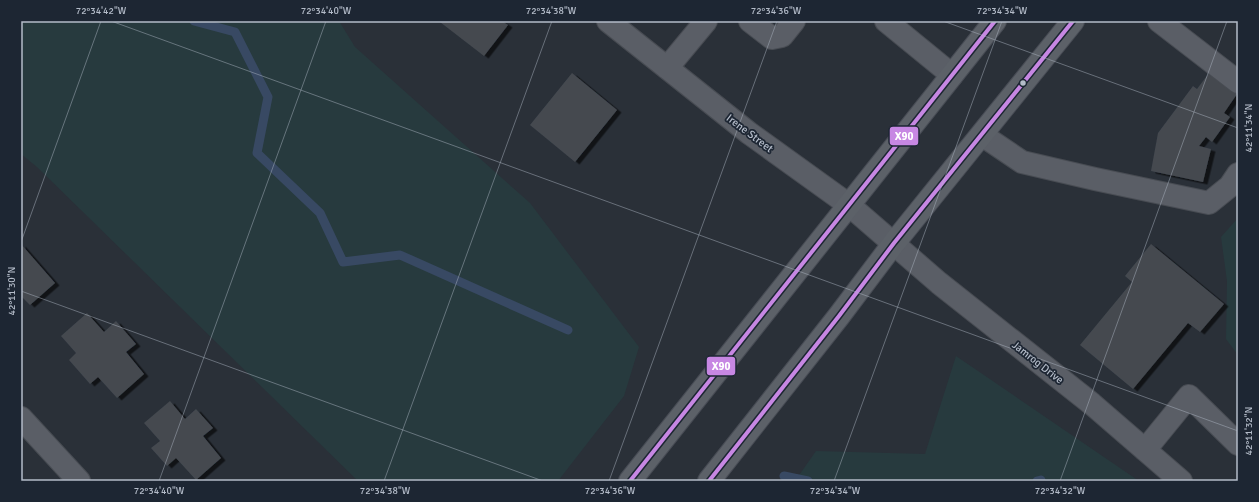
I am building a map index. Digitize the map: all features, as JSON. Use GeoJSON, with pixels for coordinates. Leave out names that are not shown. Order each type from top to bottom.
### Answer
{"type":"FeatureCollection","features":[{"type":"Feature","properties":{"kind":"main road"},"geometry":{"type":"LineString","coordinates":[[630,481],[995,21]]}},
{"type":"Feature","properties":{"kind":"main road"},"geometry":{"type":"LineString","coordinates":[[708,481],[894,243],[1073,21]]}},
{"type":"Feature","properties":{"kind":"street"},"geometry":{"type":"LineString","coordinates":[[667,68],[706,21]]}},
{"type":"Feature","properties":{"kind":"street"},"geometry":{"type":"LineString","coordinates":[[750,21],[772,38],[782,36],[794,21]]}},
{"type":"Feature","properties":{"kind":"street"},"geometry":{"type":"LineString","coordinates":[[886,21],[952,75]]}},
{"type":"Feature","properties":{"kind":"street"},"geometry":{"type":"LineString","coordinates":[[1159,21],[1238,82]]}},
{"type":"Feature","properties":{"kind":"street","name":"Irene Street"},"geometry":{"type":"LineString","coordinates":[[616,23],[667,68],[748,133],[849,205],[894,243]]}},
{"type":"Feature","properties":{"kind":"street"},"geometry":{"type":"LineString","coordinates":[[982,135],[1022,162],[1210,203],[1230,186],[1238,174]]}},
{"type":"Feature","properties":{"kind":"street","name":"Jamrog Drive"},"geometry":{"type":"LineString","coordinates":[[894,243],[939,283],[1092,404],[1181,481]]}},
{"type":"Feature","properties":{"kind":"street"},"geometry":{"type":"LineString","coordinates":[[1145,450],[1189,396],[1238,444]]}},
{"type":"Feature","properties":{"kind":"street"},"geometry":{"type":"LineString","coordinates":[[21,418],[73,479]]}},
{"type":"Feature","properties":{"kind":"green space"},"geometry":{"type":"Polygon","coordinates":[[[21,21],[339,21],[355,47],[530,203],[639,347],[624,396],[558,481],[358,481],[37,167],[21,154],[21,21]]]}},
{"type":"Feature","properties":{"kind":"green space"},"geometry":{"type":"Polygon","coordinates":[[[1238,218],[1238,355],[1226,339],[1227,281],[1221,237],[1238,218]]]}},
{"type":"Feature","properties":{"kind":"green space"},"geometry":{"type":"Polygon","coordinates":[[[956,356],[1139,481],[795,481],[816,451],[925,454],[956,356]]]}},
{"type":"Feature","properties":{"kind":"building"},"geometry":{"type":"Polygon","coordinates":[[[440,21],[502,21],[508,25],[484,56],[440,21]]]}},
{"type":"Feature","properties":{"kind":"building"},"geometry":{"type":"Polygon","coordinates":[[[572,73],[617,110],[575,162],[530,125],[572,73]]]}},
{"type":"Feature","properties":{"kind":"building"},"geometry":{"type":"Polygon","coordinates":[[[1209,73],[1237,94],[1224,113],[1230,117],[1212,142],[1206,137],[1199,146],[1211,149],[1203,182],[1151,171],[1158,133],[1193,86],[1197,89],[1209,73]]]}},
{"type":"Feature","properties":{"kind":"building"},"geometry":{"type":"Polygon","coordinates":[[[21,244],[55,283],[30,305],[21,296],[21,244]]]}},
{"type":"Feature","properties":{"kind":"building"},"geometry":{"type":"Polygon","coordinates":[[[1151,244],[1224,304],[1200,332],[1188,323],[1133,389],[1080,345],[1132,282],[1125,276],[1151,244]]]}},
{"type":"Feature","properties":{"kind":"building"},"geometry":{"type":"Polygon","coordinates":[[[87,313],[104,332],[116,321],[136,344],[126,352],[144,374],[117,398],[98,377],[90,384],[69,360],[76,353],[61,336],[87,313]]]}},
{"type":"Feature","properties":{"kind":"building"},"geometry":{"type":"Polygon","coordinates":[[[170,401],[185,419],[196,409],[213,428],[203,436],[221,458],[196,480],[176,458],[167,466],[151,448],[160,441],[144,423],[170,401]]]}},
{"type":"Feature","properties":{"kind":"waterway"},"geometry":{"type":"LineString","coordinates":[[194,21],[235,32],[268,97],[257,153],[320,213],[343,262],[400,255],[568,330]]}},
{"type":"Feature","properties":{"kind":"waterway"},"geometry":{"type":"LineString","coordinates":[[784,476],[808,481]]}},
{"type":"Feature","properties":{"kind":"waterway"},"geometry":{"type":"LineString","coordinates":[[1037,481],[1041,480]]}},
{"type":"Feature","properties":{"kind":"transit line","name":"X90"},"geometry":{"type":"LineString","coordinates":[[630,481],[995,21]]}},
{"type":"Feature","properties":{"kind":"transit line","name":"X90"},"geometry":{"type":"LineString","coordinates":[[709,481],[839,316],[894,243],[1073,21]]}}]}
